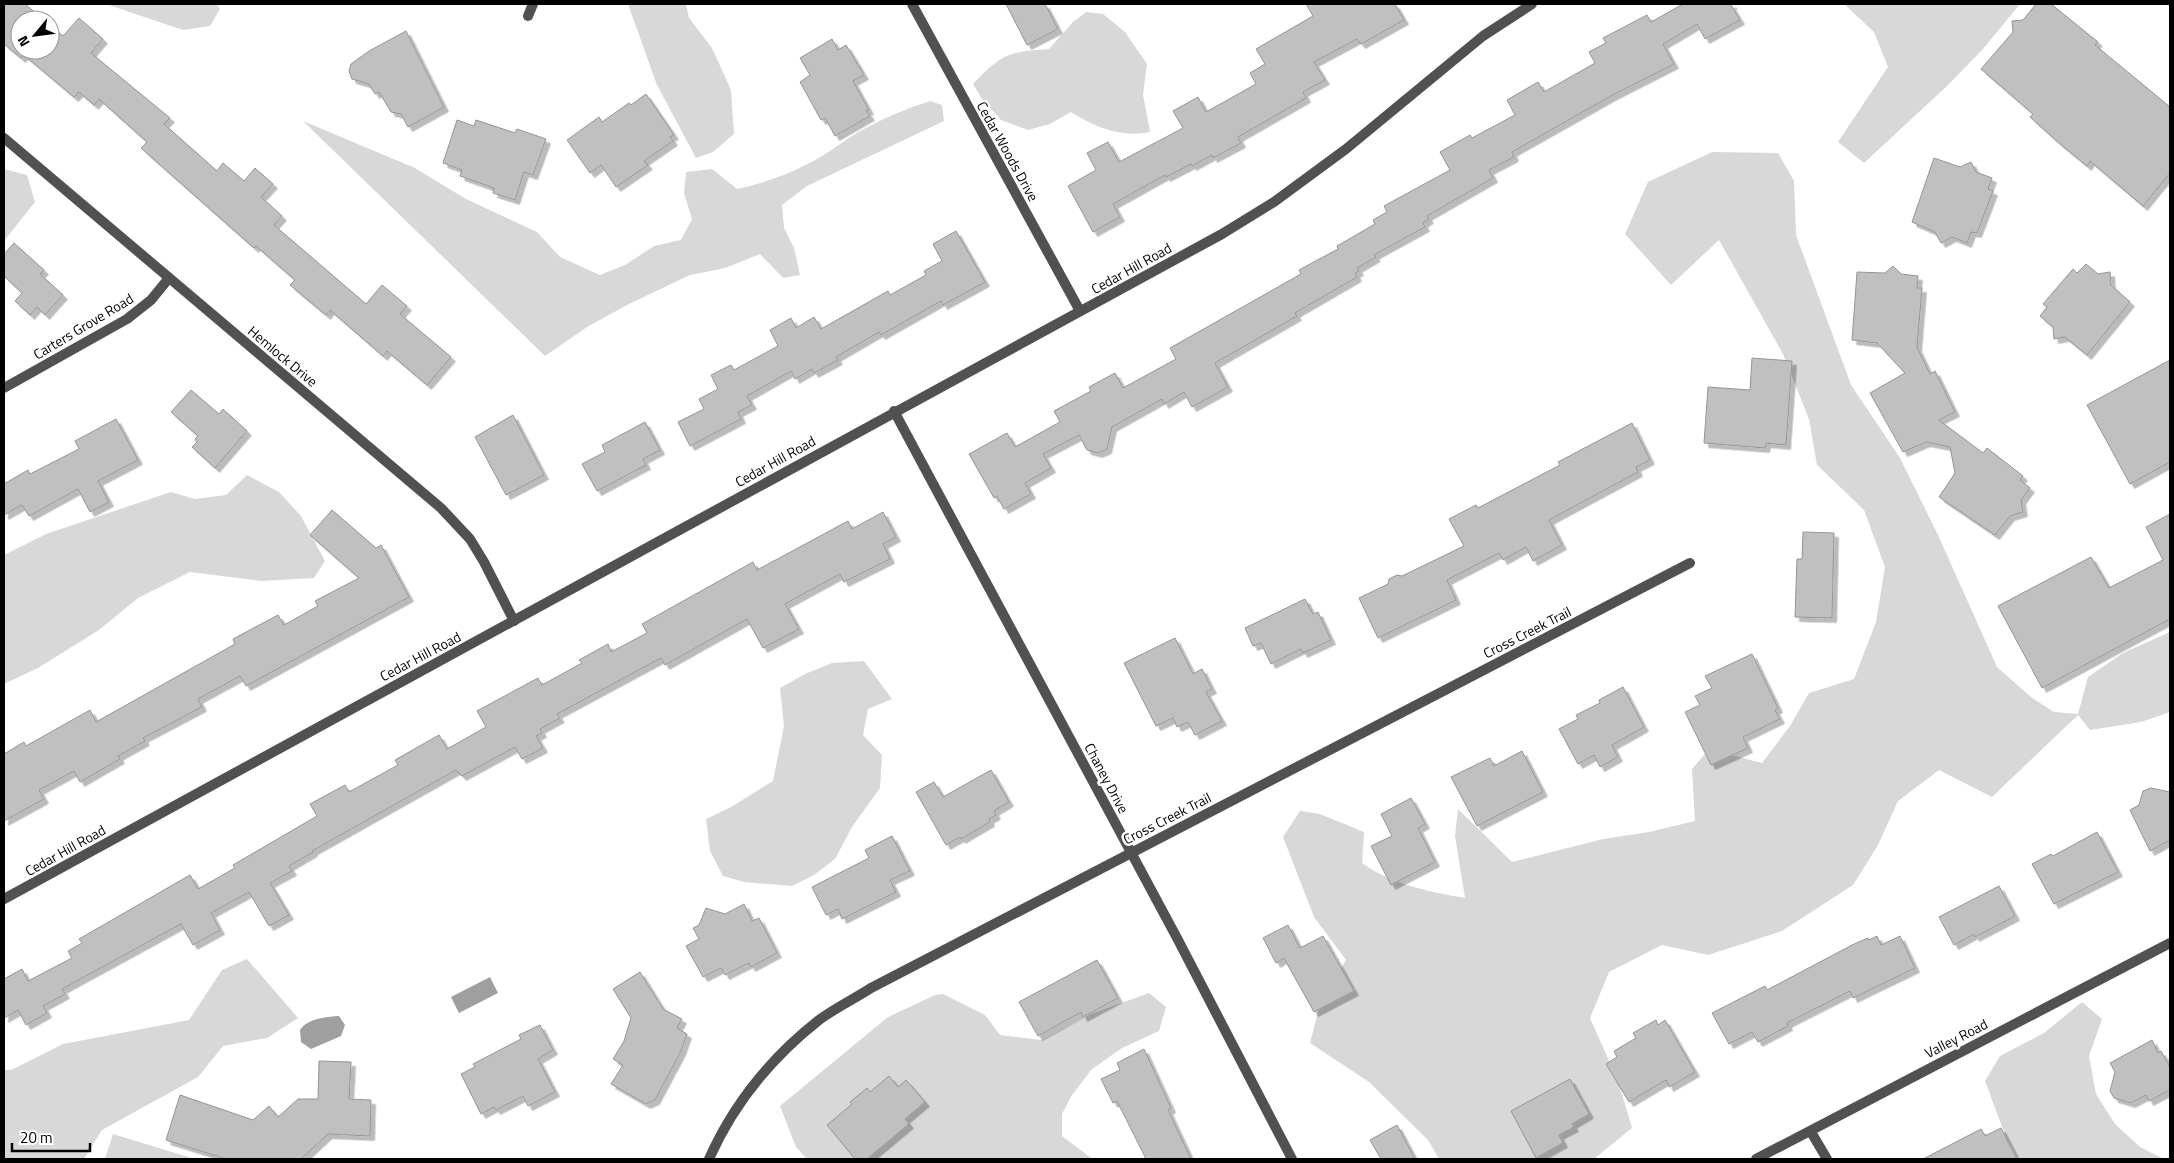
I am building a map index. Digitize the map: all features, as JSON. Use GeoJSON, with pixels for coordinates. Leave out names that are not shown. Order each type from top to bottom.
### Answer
{"type":"FeatureCollection","features":[{"type":"Feature","properties":{"kind":"street"},"geometry":{"type":"LineString","coordinates":[[528,16],[533,4]]}},
{"type":"Feature","properties":{"kind":"street","name":"Cedar Woods Drive"},"geometry":{"type":"LineString","coordinates":[[912,4],[1080,311]]}},
{"type":"Feature","properties":{"kind":"street","name":"Cedar Hill Road"},"geometry":{"type":"LineString","coordinates":[[4,899],[251,762],[514,621],[894,411],[1222,234],[1274,202],[1356,142],[1483,36],[1532,4]]}},
{"type":"Feature","properties":{"kind":"street","name":"Hemlock Drive"},"geometry":{"type":"LineString","coordinates":[[4,138],[441,508],[470,538],[514,621]]}},
{"type":"Feature","properties":{"kind":"street","name":"Carters Grove Road"},"geometry":{"type":"LineString","coordinates":[[4,388],[127,319],[151,300],[169,278]]}},
{"type":"Feature","properties":{"kind":"street","name":"Chaney Drive"},"geometry":{"type":"LineString","coordinates":[[894,411],[1292,1159]]}},
{"type":"Feature","properties":{"kind":"street","name":"Cross Creek Trail"},"geometry":{"type":"LineString","coordinates":[[709,1159],[732,1115],[759,1079],[788,1047],[820,1020],[871,988],[1690,563]]}},
{"type":"Feature","properties":{"kind":"street","name":"Valley Road"},"geometry":{"type":"LineString","coordinates":[[1756,1159],[1811,1132],[1908,1078],[2170,943]]}},
{"type":"Feature","properties":{"kind":"street"},"geometry":{"type":"LineString","coordinates":[[1811,1132],[1827,1159]]}},
{"type":"Feature","properties":{"kind":"shaded area"},"geometry":{"type":"Polygon","coordinates":[[[106,4],[217,4],[220,9],[210,26],[183,30],[106,4]]]}},
{"type":"Feature","properties":{"kind":"shaded area"},"geometry":{"type":"Polygon","coordinates":[[[628,4],[686,4],[689,18],[712,48],[731,90],[734,134],[713,152],[696,158],[657,85],[628,4]]]}},
{"type":"Feature","properties":{"kind":"shaded area"},"geometry":{"type":"Polygon","coordinates":[[[1844,4],[2020,4],[1983,49],[1948,85],[1864,163],[1838,142],[1888,67],[1874,32],[1844,4]]]}},
{"type":"Feature","properties":{"kind":"shaded area"},"geometry":{"type":"Polygon","coordinates":[[[1086,12],[1103,14],[1125,32],[1147,64],[1143,95],[1150,132],[1129,134],[1109,130],[1099,127],[1071,112],[1050,124],[1028,130],[1001,120],[982,99],[973,84],[991,66],[1006,56],[1014,53],[1049,49],[1073,22],[1086,12]]]}},
{"type":"Feature","properties":{"kind":"shaded area"},"geometry":{"type":"Polygon","coordinates":[[[930,101],[942,105],[944,121],[807,186],[782,205],[784,228],[794,248],[800,275],[783,278],[760,254],[725,268],[690,275],[629,304],[587,327],[545,356],[303,121],[415,168],[466,199],[537,232],[560,257],[600,275],[625,265],[654,246],[681,240],[692,219],[684,193],[686,172],[712,169],[737,189],[759,184],[812,162],[883,119],[930,101]]]}},
{"type":"Feature","properties":{"kind":"shaded area"},"geometry":{"type":"Polygon","coordinates":[[[1712,152],[1778,153],[1794,181],[1796,235],[1851,385],[1900,458],[1938,535],[1997,667],[2031,697],[2054,712],[2078,714],[2088,677],[2123,653],[2170,632],[2170,712],[2141,722],[2090,730],[2078,715],[1992,797],[1939,770],[1898,801],[1878,845],[1853,885],[1782,931],[1708,955],[1662,945],[1609,972],[1590,1018],[1618,1081],[1632,1128],[1594,1159],[1439,1159],[1428,1140],[1369,1082],[1310,1043],[1321,1000],[1346,960],[1314,917],[1283,837],[1300,811],[1320,814],[1364,832],[1362,863],[1373,870],[1411,886],[1465,898],[1455,836],[1458,809],[1512,862],[1603,839],[1649,832],[1695,821],[1692,769],[1709,749],[1762,763],[1790,726],[1809,693],[1854,679],[1876,622],[1885,567],[1864,510],[1817,465],[1809,419],[1783,354],[1719,240],[1671,285],[1625,234],[1648,182],[1712,152]]]}},
{"type":"Feature","properties":{"kind":"shaded area"},"geometry":{"type":"Polygon","coordinates":[[[4,169],[27,175],[35,202],[4,241],[4,169]]]}},
{"type":"Feature","properties":{"kind":"shaded area"},"geometry":{"type":"Polygon","coordinates":[[[247,475],[279,492],[301,516],[325,561],[314,578],[261,581],[190,572],[138,598],[99,630],[38,668],[4,684],[4,555],[46,534],[171,492],[195,499],[226,495],[247,475]]]}},
{"type":"Feature","properties":{"kind":"shaded area"},"geometry":{"type":"Polygon","coordinates":[[[864,661],[892,699],[868,709],[863,735],[882,755],[880,788],[852,827],[835,859],[814,875],[792,886],[744,882],[723,876],[710,851],[706,819],[731,807],[773,781],[784,726],[780,688],[805,674],[832,663],[864,661]]]}},
{"type":"Feature","properties":{"kind":"shaded area"},"geometry":{"type":"Polygon","coordinates":[[[247,959],[298,1018],[267,1038],[223,1046],[198,1077],[102,1130],[84,1159],[4,1159],[4,1070],[11,1070],[63,1044],[189,1020],[222,970],[247,959]]]}},
{"type":"Feature","properties":{"kind":"shaded area"},"geometry":{"type":"Polygon","coordinates":[[[490,977],[498,993],[459,1013],[451,997],[490,977]]]}},
{"type":"Feature","properties":{"kind":"shaded area"},"geometry":{"type":"Polygon","coordinates":[[[1149,993],[1166,1007],[1159,1031],[1122,1048],[1092,1069],[1072,1095],[1062,1114],[1062,1136],[1091,1158],[1126,1159],[807,1159],[796,1147],[780,1106],[888,1017],[935,995],[943,994],[985,1015],[1000,1035],[1042,1040],[1091,1014],[1149,993]]]}},
{"type":"Feature","properties":{"kind":"shaded area"},"geometry":{"type":"Polygon","coordinates":[[[2082,1002],[2102,1019],[2089,1056],[2096,1094],[2115,1124],[2140,1147],[2164,1159],[2010,1159],[2007,1140],[1985,1081],[2000,1056],[2044,1033],[2082,1002]]]}},
{"type":"Feature","properties":{"kind":"shaded area"},"geometry":{"type":"Polygon","coordinates":[[[339,1016],[345,1025],[341,1036],[311,1049],[301,1042],[300,1030],[303,1026],[318,1019],[339,1016]]]}},
{"type":"Feature","properties":{"kind":"shaded area"},"geometry":{"type":"Polygon","coordinates":[[[113,1134],[195,1159],[105,1159],[113,1134]]]}},
{"type":"Feature","properties":{"kind":"building"},"geometry":{"type":"Polygon","coordinates":[[[4,4],[25,4],[32,10],[10,10],[10,49],[4,44],[4,4]]]}},
{"type":"Feature","properties":{"kind":"building"},"geometry":{"type":"Polygon","coordinates":[[[1006,4],[1045,4],[1058,29],[1027,45],[1006,4]]]}},
{"type":"Feature","properties":{"kind":"building"},"geometry":{"type":"Polygon","coordinates":[[[1306,4],[1395,4],[1404,20],[1361,44],[1357,39],[1314,62],[1325,80],[1303,92],[1306,98],[1238,137],[1241,143],[1213,158],[1212,155],[1192,166],[1191,164],[1166,177],[1165,175],[1113,204],[1120,217],[1093,232],[1068,186],[1096,170],[1087,153],[1108,142],[1119,162],[1183,128],[1173,111],[1198,97],[1206,112],[1256,84],[1250,73],[1265,64],[1256,49],[1313,16],[1306,4]]]}},
{"type":"Feature","properties":{"kind":"building"},"geometry":{"type":"Polygon","coordinates":[[[1683,4],[1733,4],[1731,5],[1740,20],[1705,39],[1697,24],[1663,44],[1674,64],[1613,95],[1512,152],[1514,157],[1489,170],[1493,178],[1427,216],[1429,219],[1423,223],[1425,227],[1374,255],[1376,257],[1357,268],[1359,271],[1355,273],[1357,277],[1295,313],[1297,316],[1215,363],[1228,387],[1192,407],[1184,392],[1164,404],[1162,399],[1112,427],[1107,449],[1098,453],[1087,450],[1079,435],[1043,454],[1051,468],[1025,483],[1031,494],[1004,509],[997,496],[994,498],[969,454],[1007,433],[1015,447],[1060,422],[1054,411],[1091,391],[1089,387],[1115,373],[1123,388],[1176,359],[1170,348],[1301,274],[1299,270],[1338,249],[1337,246],[1375,224],[1373,220],[1387,212],[1384,206],[1450,170],[1440,152],[1470,135],[1472,138],[1515,115],[1507,100],[1538,82],[1544,92],[1595,63],[1589,52],[1606,43],[1603,38],[1647,15],[1651,22],[1683,4]]]}},
{"type":"Feature","properties":{"kind":"building"},"geometry":{"type":"Polygon","coordinates":[[[2036,4],[2051,4],[2098,42],[2095,45],[2170,107],[2170,173],[2143,206],[2090,161],[2087,166],[2059,143],[2030,117],[2033,114],[1981,69],[2013,32],[2012,21],[2023,20],[2036,4]]]}},
{"type":"Feature","properties":{"kind":"building"},"geometry":{"type":"Polygon","coordinates":[[[79,18],[103,39],[91,53],[170,118],[164,124],[217,171],[223,163],[244,181],[255,168],[273,184],[261,197],[282,216],[274,225],[366,304],[382,285],[407,306],[400,314],[451,357],[427,385],[387,351],[383,356],[330,310],[326,315],[290,285],[295,280],[256,246],[254,248],[141,148],[147,142],[99,99],[94,105],[79,92],[74,97],[30,60],[60,60],[60,33],[63,36],[79,18]]]}},
{"type":"Feature","properties":{"kind":"building"},"geometry":{"type":"Polygon","coordinates":[[[406,31],[444,107],[408,127],[401,114],[391,112],[379,92],[375,94],[369,84],[352,79],[349,71],[351,64],[369,51],[406,31]]]}},
{"type":"Feature","properties":{"kind":"building"},"geometry":{"type":"Polygon","coordinates":[[[832,39],[838,50],[846,45],[864,75],[853,81],[869,110],[866,111],[870,116],[835,136],[825,118],[821,120],[800,82],[810,75],[800,58],[832,39]]]}},
{"type":"Feature","properties":{"kind":"building"},"geometry":{"type":"Polygon","coordinates":[[[646,94],[674,135],[670,137],[673,141],[644,161],[648,165],[616,187],[601,165],[590,173],[567,140],[599,117],[602,122],[629,103],[631,105],[646,94]]]}},
{"type":"Feature","properties":{"kind":"building"},"geometry":{"type":"Polygon","coordinates":[[[457,120],[474,126],[476,120],[515,133],[517,129],[546,139],[533,175],[524,172],[515,200],[493,193],[494,188],[460,176],[462,170],[443,163],[457,120]]]}},
{"type":"Feature","properties":{"kind":"building"},"geometry":{"type":"Polygon","coordinates":[[[1934,158],[1960,167],[1971,162],[1976,172],[1992,178],[1988,189],[1993,191],[1977,233],[1971,232],[1967,243],[1952,237],[1941,243],[1935,232],[1912,222],[1934,158]]]}},
{"type":"Feature","properties":{"kind":"building"},"geometry":{"type":"Polygon","coordinates":[[[956,231],[985,282],[943,305],[941,301],[881,335],[879,332],[836,357],[838,360],[814,373],[812,369],[795,379],[791,371],[747,396],[752,405],[738,412],[741,419],[690,446],[678,422],[704,409],[699,399],[718,389],[711,375],[731,365],[734,370],[778,346],[770,330],[791,318],[796,328],[814,317],[821,329],[888,291],[890,295],[926,275],[924,271],[942,261],[933,244],[956,231]]]}},
{"type":"Feature","properties":{"kind":"building"},"geometry":{"type":"Polygon","coordinates":[[[14,243],[44,270],[40,274],[63,295],[45,315],[37,307],[30,315],[15,301],[22,293],[4,276],[4,254],[14,243]]]}},
{"type":"Feature","properties":{"kind":"building"},"geometry":{"type":"Polygon","coordinates":[[[2086,264],[2098,274],[2110,272],[2111,285],[2130,302],[2087,355],[2065,337],[2054,339],[2053,327],[2040,316],[2047,307],[2043,304],[2073,269],[2077,273],[2086,264]]]}},
{"type":"Feature","properties":{"kind":"building"},"geometry":{"type":"Polygon","coordinates":[[[1893,266],[1901,274],[1918,276],[1917,288],[1922,288],[1917,347],[1930,374],[1935,371],[1955,412],[1939,420],[1983,453],[1987,448],[2023,476],[2020,480],[2030,488],[2021,500],[2023,512],[2010,516],[1995,535],[1939,497],[1955,473],[1950,447],[1926,442],[1903,452],[1870,393],[1905,373],[1877,343],[1852,340],[1857,272],[1885,273],[1893,266]]]}},
{"type":"Feature","properties":{"kind":"building"},"geometry":{"type":"Polygon","coordinates":[[[1752,358],[1792,361],[1786,445],[1766,443],[1765,448],[1704,443],[1708,387],[1750,390],[1752,358]]]}},
{"type":"Feature","properties":{"kind":"building"},"geometry":{"type":"Polygon","coordinates":[[[2170,360],[2170,462],[2130,484],[2087,405],[2170,360]]]}},
{"type":"Feature","properties":{"kind":"building"},"geometry":{"type":"Polygon","coordinates":[[[191,390],[219,414],[223,409],[247,431],[215,468],[192,447],[197,442],[195,439],[198,436],[171,412],[191,390]]]}},
{"type":"Feature","properties":{"kind":"building"},"geometry":{"type":"Polygon","coordinates":[[[513,415],[544,475],[506,495],[475,437],[513,415]]]}},
{"type":"Feature","properties":{"kind":"building"},"geometry":{"type":"Polygon","coordinates":[[[116,419],[138,460],[98,481],[109,502],[90,512],[78,489],[29,516],[22,505],[4,515],[4,484],[28,470],[30,474],[79,449],[75,441],[116,419]]]}},
{"type":"Feature","properties":{"kind":"building"},"geometry":{"type":"Polygon","coordinates":[[[645,422],[660,450],[643,459],[646,465],[597,491],[582,464],[605,452],[602,445],[645,422]]]}},
{"type":"Feature","properties":{"kind":"building"},"geometry":{"type":"Polygon","coordinates":[[[1632,423],[1650,460],[1636,467],[1638,472],[1549,520],[1562,545],[1533,561],[1526,547],[1503,560],[1499,553],[1447,580],[1456,600],[1378,638],[1359,598],[1388,584],[1389,579],[1397,575],[1402,576],[1464,546],[1449,519],[1476,505],[1478,508],[1560,465],[1558,462],[1632,423]]]}},
{"type":"Feature","properties":{"kind":"building"},"geometry":{"type":"Polygon","coordinates":[[[332,510],[376,548],[381,545],[409,597],[246,686],[240,676],[198,699],[202,707],[143,738],[145,741],[118,756],[120,759],[80,782],[74,771],[39,790],[44,799],[4,821],[4,754],[24,742],[26,746],[90,710],[96,722],[235,644],[233,639],[278,615],[284,625],[318,606],[315,601],[359,578],[310,535],[332,510]]]}},
{"type":"Feature","properties":{"kind":"building"},"geometry":{"type":"Polygon","coordinates":[[[883,512],[896,537],[883,544],[890,559],[844,582],[840,574],[785,604],[799,629],[763,648],[747,619],[665,665],[661,658],[557,714],[560,718],[540,729],[542,733],[536,736],[543,748],[522,759],[515,747],[462,776],[456,770],[312,851],[289,866],[292,871],[270,883],[289,915],[269,926],[249,892],[211,913],[220,930],[193,945],[181,924],[62,989],[65,994],[43,1006],[47,1013],[26,1025],[18,1010],[4,1018],[4,979],[22,969],[28,981],[72,958],[68,951],[82,943],[79,939],[190,875],[198,889],[235,868],[233,865],[317,816],[310,804],[345,785],[349,792],[398,765],[395,760],[439,735],[447,749],[486,727],[477,711],[538,678],[542,685],[582,663],[579,660],[608,644],[611,652],[647,633],[642,624],[753,562],[757,570],[848,521],[852,529],[883,512]]]}},
{"type":"Feature","properties":{"kind":"building"},"geometry":{"type":"Polygon","coordinates":[[[2170,514],[2170,619],[2042,688],[1998,606],[2091,557],[2109,588],[2163,560],[2146,527],[2170,514]]]}},
{"type":"Feature","properties":{"kind":"building"},"geometry":{"type":"Polygon","coordinates":[[[1803,532],[1834,533],[1832,618],[1795,617],[1797,559],[1802,559],[1803,532]]]}},
{"type":"Feature","properties":{"kind":"building"},"geometry":{"type":"Polygon","coordinates":[[[1305,599],[1313,614],[1318,612],[1331,640],[1303,653],[1301,649],[1271,664],[1261,643],[1253,646],[1245,628],[1305,599]]]}},
{"type":"Feature","properties":{"kind":"building"},"geometry":{"type":"Polygon","coordinates":[[[1175,638],[1193,674],[1202,669],[1212,689],[1206,692],[1222,721],[1195,735],[1188,722],[1177,727],[1173,718],[1156,726],[1124,663],[1175,638]]]}},
{"type":"Feature","properties":{"kind":"building"},"geometry":{"type":"Polygon","coordinates":[[[1752,654],[1778,708],[1775,710],[1780,719],[1743,737],[1748,748],[1711,765],[1685,712],[1700,705],[1695,696],[1712,688],[1705,676],[1752,654]]]}},
{"type":"Feature","properties":{"kind":"building"},"geometry":{"type":"Polygon","coordinates":[[[1623,687],[1644,727],[1612,745],[1618,757],[1600,767],[1594,755],[1578,764],[1559,729],[1578,719],[1576,715],[1600,703],[1599,700],[1623,687]]]}},
{"type":"Feature","properties":{"kind":"building"},"geometry":{"type":"Polygon","coordinates":[[[1522,751],[1543,792],[1477,826],[1451,777],[1490,758],[1494,766],[1522,751]]]}},
{"type":"Feature","properties":{"kind":"building"},"geometry":{"type":"Polygon","coordinates":[[[991,770],[1009,802],[994,811],[996,815],[989,819],[990,822],[961,839],[960,837],[946,845],[916,792],[934,782],[943,797],[991,770]]]}},
{"type":"Feature","properties":{"kind":"building"},"geometry":{"type":"Polygon","coordinates":[[[2151,788],[2170,792],[2170,840],[2150,851],[2130,810],[2139,805],[2143,791],[2151,788]]]}},
{"type":"Feature","properties":{"kind":"building"},"geometry":{"type":"Polygon","coordinates":[[[1411,798],[1425,824],[1418,828],[1435,862],[1391,885],[1371,846],[1392,836],[1381,814],[1411,798]]]}},
{"type":"Feature","properties":{"kind":"building"},"geometry":{"type":"Polygon","coordinates":[[[2097,832],[2118,872],[2054,904],[2032,864],[2051,854],[2053,856],[2097,832]]]}},
{"type":"Feature","properties":{"kind":"building"},"geometry":{"type":"Polygon","coordinates":[[[892,836],[910,871],[890,880],[896,892],[842,919],[838,909],[826,915],[812,887],[869,858],[865,850],[892,836]]]}},
{"type":"Feature","properties":{"kind":"building"},"geometry":{"type":"Polygon","coordinates":[[[1999,886],[2015,916],[1975,937],[1974,934],[1954,945],[1939,917],[1999,886]]]}},
{"type":"Feature","properties":{"kind":"building"},"geometry":{"type":"Polygon","coordinates":[[[744,904],[752,921],[759,918],[777,953],[751,967],[749,963],[725,975],[721,968],[703,977],[686,946],[699,939],[693,928],[699,925],[706,908],[725,914],[744,904]]]}},
{"type":"Feature","properties":{"kind":"building"},"geometry":{"type":"Polygon","coordinates":[[[1288,925],[1300,948],[1323,936],[1354,991],[1314,1012],[1284,958],[1276,963],[1263,938],[1288,925]]]}},
{"type":"Feature","properties":{"kind":"building"},"geometry":{"type":"Polygon","coordinates":[[[1877,936],[1881,945],[1900,936],[1915,968],[1853,998],[1850,991],[1787,1023],[1788,1026],[1758,1042],[1752,1032],[1729,1044],[1712,1013],[1765,986],[1767,990],[1854,944],[1877,936]]]}},
{"type":"Feature","properties":{"kind":"building"},"geometry":{"type":"Polygon","coordinates":[[[1097,960],[1118,998],[1083,1017],[1081,1012],[1038,1036],[1019,1002],[1097,960]]]}},
{"type":"Feature","properties":{"kind":"building"},"geometry":{"type":"Polygon","coordinates":[[[640,972],[663,1009],[682,1019],[677,1028],[687,1034],[681,1051],[655,1100],[646,1104],[611,1084],[623,1065],[613,1059],[624,1041],[631,1018],[613,989],[640,972]]]}},
{"type":"Feature","properties":{"kind":"building"},"geometry":{"type":"Polygon","coordinates":[[[1656,1020],[1658,1025],[1665,1020],[1695,1072],[1669,1087],[1666,1080],[1629,1102],[1606,1064],[1617,1057],[1614,1051],[1636,1038],[1633,1033],[1656,1020]]]}},
{"type":"Feature","properties":{"kind":"building"},"geometry":{"type":"Polygon","coordinates":[[[540,1025],[553,1050],[538,1059],[555,1092],[528,1106],[523,1096],[496,1110],[494,1107],[481,1114],[461,1074],[475,1067],[473,1064],[521,1039],[519,1035],[540,1025]]]}},
{"type":"Feature","properties":{"kind":"building"},"geometry":{"type":"Polygon","coordinates":[[[2152,1040],[2158,1053],[2161,1051],[2170,1067],[2170,1090],[2149,1101],[2146,1095],[2131,1103],[2114,1098],[2110,1091],[2115,1072],[2110,1063],[2152,1040]]]}},
{"type":"Feature","properties":{"kind":"building"},"geometry":{"type":"Polygon","coordinates":[[[1144,1049],[1171,1108],[1168,1110],[1191,1159],[1146,1159],[1117,1101],[1113,1103],[1101,1079],[1120,1070],[1117,1063],[1144,1049]]]}},
{"type":"Feature","properties":{"kind":"building"},"geometry":{"type":"Polygon","coordinates":[[[319,1061],[351,1062],[349,1099],[371,1100],[370,1136],[328,1134],[301,1159],[226,1159],[166,1140],[180,1095],[253,1120],[269,1106],[278,1117],[298,1099],[318,1099],[319,1061]]]}},
{"type":"Feature","properties":{"kind":"building"},"geometry":{"type":"Polygon","coordinates":[[[889,1076],[898,1087],[906,1080],[925,1102],[905,1119],[909,1124],[867,1159],[855,1159],[827,1125],[852,1104],[850,1102],[867,1088],[870,1092],[889,1076]]]}},
{"type":"Feature","properties":{"kind":"building"},"geometry":{"type":"Polygon","coordinates":[[[1570,1079],[1589,1114],[1572,1124],[1574,1127],[1559,1135],[1563,1143],[1536,1158],[1511,1111],[1570,1079]]]}},
{"type":"Feature","properties":{"kind":"building"},"geometry":{"type":"Polygon","coordinates":[[[1397,1125],[1415,1159],[1381,1159],[1370,1140],[1397,1125]]]}},
{"type":"Feature","properties":{"kind":"building"},"geometry":{"type":"Polygon","coordinates":[[[2001,1128],[2017,1159],[1923,1159],[1981,1129],[1985,1136],[2001,1128]]]}}]}
